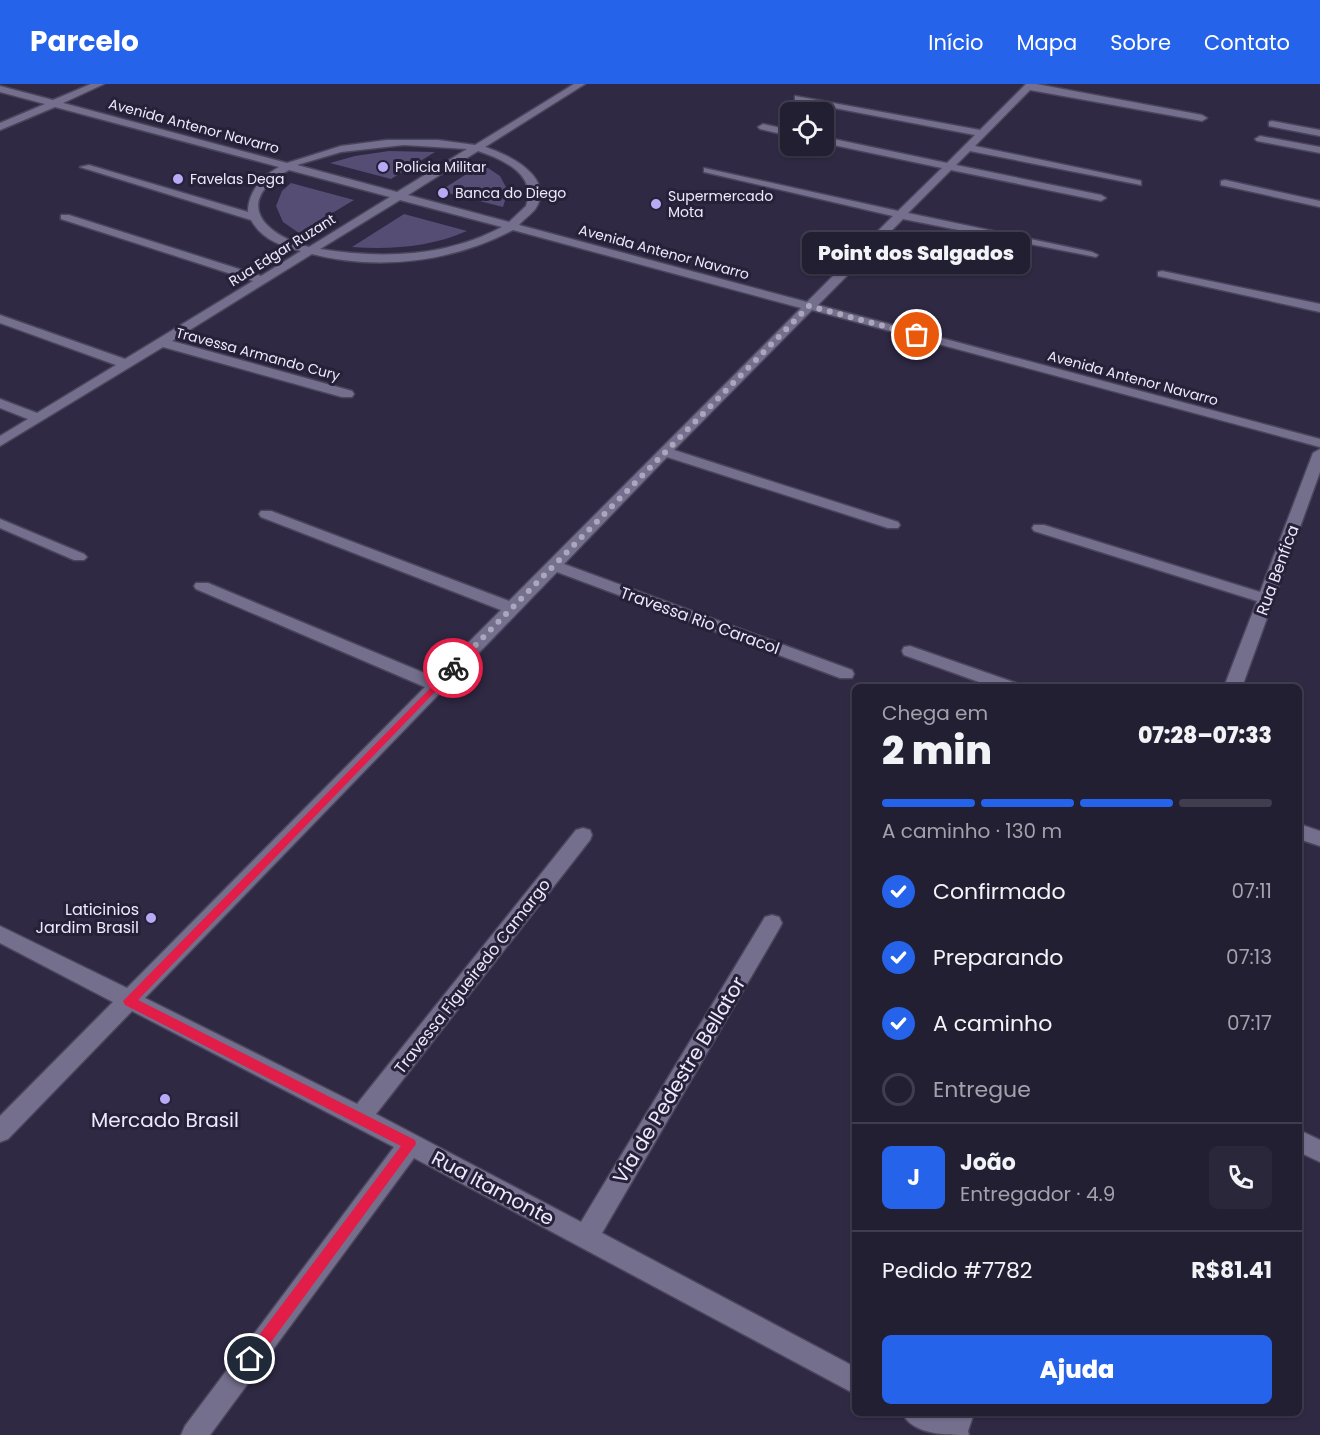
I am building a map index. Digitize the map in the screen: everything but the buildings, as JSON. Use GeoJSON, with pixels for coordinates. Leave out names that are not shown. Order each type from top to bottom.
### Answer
{"type":"FeatureCollection","features":[{"type":"Feature","properties":{"kind":"street"},"geometry":{"type":"LineString","coordinates":[[0,127],[99,84]]}},
{"type":"Feature","properties":{"kind":"street","name":"Rua Edgar Ruzant"},"geometry":{"type":"LineString","coordinates":[[0,442],[580,84]]}},
{"type":"Feature","properties":{"kind":"street"},"geometry":{"type":"LineString","coordinates":[[0,1132],[665,452],[1029,86],[1202,118]]}},
{"type":"Feature","properties":{"kind":"street","name":"Avenida Antenor Navarro"},"geometry":{"type":"LineString","coordinates":[[0,89],[1320,443]]}},
{"type":"Feature","properties":{"kind":"street"},"geometry":{"type":"LineString","coordinates":[[798,98],[981,133]]}},
{"type":"Feature","properties":{"kind":"street"},"geometry":{"type":"LineString","coordinates":[[1272,124],[1320,133]]}},
{"type":"Feature","properties":{"kind":"street"},"geometry":{"type":"LineString","coordinates":[[762,127],[780,131]]}},
{"type":"Feature","properties":{"kind":"street"},"geometry":{"type":"LineString","coordinates":[[1260,139],[1320,150]]}},
{"type":"Feature","properties":{"kind":"street"},"geometry":{"type":"LineString","coordinates":[[433,142],[477,148],[501,156],[519,166],[531,178],[535,192],[531,207],[511,226],[478,243],[411,258],[374,260],[339,258],[308,252],[283,243],[265,231],[255,218],[253,206],[256,194],[265,183],[289,167],[323,153],[361,144],[433,142]]}},
{"type":"Feature","properties":{"kind":"street"},"geometry":{"type":"LineString","coordinates":[[834,142],[1101,198]]}},
{"type":"Feature","properties":{"kind":"street"},"geometry":{"type":"LineString","coordinates":[[968,147],[1137,183]]}},
{"type":"Feature","properties":{"kind":"street"},"geometry":{"type":"LineString","coordinates":[[85,167],[255,218]]}},
{"type":"Feature","properties":{"kind":"street"},"geometry":{"type":"LineString","coordinates":[[708,170],[902,215],[1092,255]]}},
{"type":"Feature","properties":{"kind":"street"},"geometry":{"type":"LineString","coordinates":[[1224,183],[1320,204]]}},
{"type":"Feature","properties":{"kind":"street"},"geometry":{"type":"LineString","coordinates":[[65,217],[262,280]]}},
{"type":"Feature","properties":{"kind":"street"},"geometry":{"type":"LineString","coordinates":[[1162,274],[1320,308]]}},
{"type":"Feature","properties":{"kind":"street"},"geometry":{"type":"LineString","coordinates":[[0,319],[127,364]]}},
{"type":"Feature","properties":{"kind":"street","name":"Travessa Armando Cury"},"geometry":{"type":"LineString","coordinates":[[161,342],[347,394]]}},
{"type":"Feature","properties":{"kind":"street"},"geometry":{"type":"LineString","coordinates":[[0,403],[38,418]]}},
{"type":"Feature","properties":{"kind":"street"},"geometry":{"type":"LineString","coordinates":[[665,452],[893,525]]}},
{"type":"Feature","properties":{"kind":"street","name":"Rua Benfica"},"geometry":{"type":"LineString","coordinates":[[1234,684],[1320,453]]}},
{"type":"Feature","properties":{"kind":"street"},"geometry":{"type":"LineString","coordinates":[[267,514],[512,608]]}},
{"type":"Feature","properties":{"kind":"street"},"geometry":{"type":"LineString","coordinates":[[0,523],[79,557]]}},
{"type":"Feature","properties":{"kind":"street"},"geometry":{"type":"LineString","coordinates":[[1039,528],[1266,599]]}},
{"type":"Feature","properties":{"kind":"street","name":"Travessa Rio Caracol"},"geometry":{"type":"LineString","coordinates":[[554,566],[846,674]]}},
{"type":"Feature","properties":{"kind":"street"},"geometry":{"type":"LineString","coordinates":[[202,586],[436,685]]}},
{"type":"Feature","properties":{"kind":"street"},"geometry":{"type":"LineString","coordinates":[[910,651],[1002,684]]}},
{"type":"Feature","properties":{"kind":"street"},"geometry":{"type":"LineString","coordinates":[[1302,832],[1320,839]]}},
{"type":"Feature","properties":{"kind":"street","name":"Travessa Figueiredo Camargo"},"geometry":{"type":"LineString","coordinates":[[360,1117],[583,835]]}},
{"type":"Feature","properties":{"kind":"street","name":"Via de Pedestre Bellator"},"geometry":{"type":"LineString","coordinates":[[586,1237],[772,923]]}},
{"type":"Feature","properties":{"kind":"street","name":"Rua Itamonte"},"geometry":{"type":"LineString","coordinates":[[0,934],[360,1117],[852,1379]]}},
{"type":"Feature","properties":{"kind":"street"},"geometry":{"type":"LineString","coordinates":[[1302,1142],[1320,1151]]}},
{"type":"Feature","properties":{"kind":"street"},"geometry":{"type":"LineString","coordinates":[[194,1435],[410,1144]]}},
{"type":"Feature","properties":{"kind":"street"},"geometry":{"type":"LineString","coordinates":[[923,1416],[956,1429]]}},
{"type":"Feature","properties":{"kind":"shaded area"},"geometry":{"type":"Polygon","coordinates":[[[389,151],[435,152],[391,179],[330,163],[355,156],[389,151]]]}},
{"type":"Feature","properties":{"kind":"shaded area"},"geometry":{"type":"Polygon","coordinates":[[[482,164],[500,176],[508,191],[503,207],[440,191],[482,164]]]}},
{"type":"Feature","properties":{"kind":"shaded area"},"geometry":{"type":"Polygon","coordinates":[[[291,183],[354,200],[299,233],[283,222],[276,206],[282,191],[291,183]]]}},
{"type":"Feature","properties":{"kind":"shaded area"},"geometry":{"type":"Polygon","coordinates":[[[404,214],[467,231],[425,244],[381,248],[352,247],[404,214]]]}},
{"type":"Feature","properties":{"kind":"way so far"},"geometry":{"type":"LineString","coordinates":[[453,668],[809,306],[917,335]]}},
{"type":"Feature","properties":{"kind":"place","name":"Policia Militar"},"geometry":{"type":"Point","coordinates":[383,167]}},
{"type":"Feature","properties":{"kind":"place","name":"Favelas Dega"},"geometry":{"type":"Point","coordinates":[178,179]}},
{"type":"Feature","properties":{"kind":"place","name":"Banca do Diego"},"geometry":{"type":"Point","coordinates":[443,193]}},
{"type":"Feature","properties":{"kind":"place","name":"Supermercado Mota"},"geometry":{"type":"Point","coordinates":[656,204]}},
{"type":"Feature","properties":{"kind":"place","name":"Point dos Salgados"},"geometry":{"type":"Point","coordinates":[917,335]}},
{"type":"Feature","properties":{"kind":"place","name":"Laticinios Jardim Brasil"},"geometry":{"type":"Point","coordinates":[151,918]}},
{"type":"Feature","properties":{"kind":"place","name":"Mercado Brasil"},"geometry":{"type":"Point","coordinates":[165,1099]}},
{"type":"Feature","properties":{"kind":"route"},"geometry":{"type":"LineString","coordinates":[[250,1359],[410,1144],[129,1001],[453,668]]}}]}
